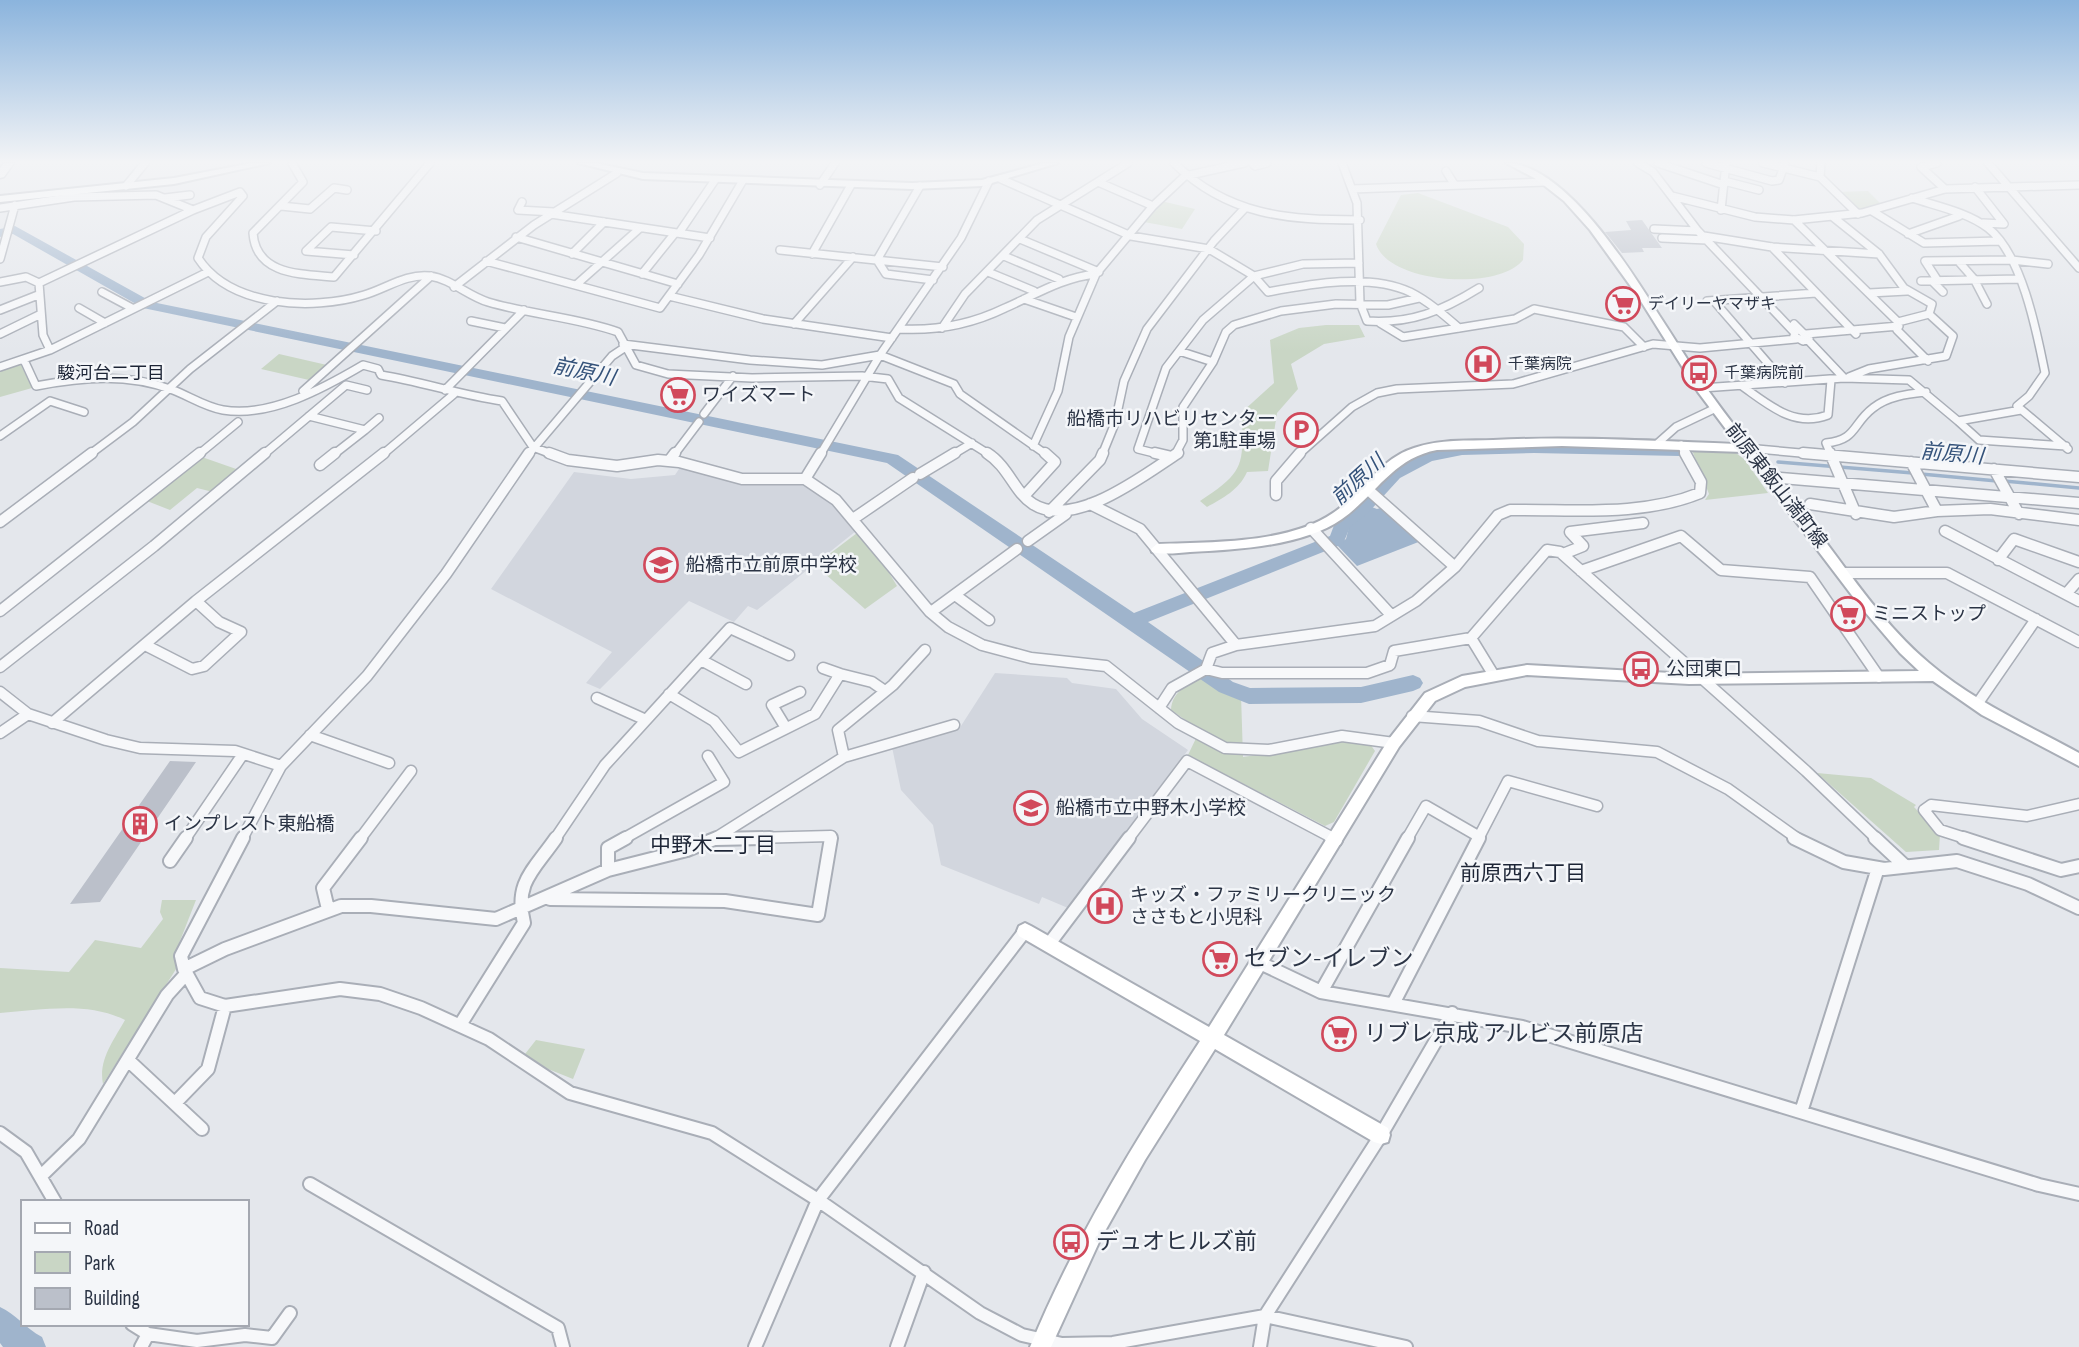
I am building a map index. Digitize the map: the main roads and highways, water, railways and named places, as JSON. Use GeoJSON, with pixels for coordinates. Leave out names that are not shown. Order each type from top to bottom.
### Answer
{"type":"FeatureCollection","features":[{"type":"Feature","properties":{"kind":"water"},"geometry":{"type":"Polygon","coordinates":[[[1369,506],[1377,509],[1384,507],[1421,541],[1357,566],[1337,545],[1346,539],[1350,523],[1369,506]]]}},
{"type":"Feature","properties":{"kind":"waterway","name":"前原川"},"geometry":{"type":"LineString","coordinates":[[0,233],[15,230],[148,305],[892,459],[1132,621]]}},
{"type":"Feature","properties":{"kind":"waterway","name":"前原川"},"geometry":{"type":"LineString","coordinates":[[1132,621],[1337,540],[1342,524],[1361,510],[1394,474],[1428,456],[1462,450],[1534,448],[1680,451]]}},
{"type":"Feature","properties":{"kind":"waterway","name":"前原川"},"geometry":{"type":"LineString","coordinates":[[1778,462],[1913,473]]}},
{"type":"Feature","properties":{"kind":"waterway","name":"前原川"},"geometry":{"type":"LineString","coordinates":[[1921,474],[1997,481]]}},
{"type":"Feature","properties":{"kind":"waterway","name":"前原川"},"geometry":{"type":"LineString","coordinates":[[2004,481],[2079,488]]}},
{"type":"Feature","properties":{"kind":"waterway","name":"前原川"},"geometry":{"type":"LineString","coordinates":[[1132,621],[1226,687],[1249,696],[1361,695],[1413,683]]}},
{"type":"Feature","properties":{"kind":"waterway"},"geometry":{"type":"LineString","coordinates":[[0,1321],[14,1338],[32,1347]]}},
{"type":"Feature","properties":{"kind":"place","name":"デイリーヤマザキ"},"geometry":{"type":"Point","coordinates":[1623,304]}},
{"type":"Feature","properties":{"kind":"place","name":"千葉病院"},"geometry":{"type":"Point","coordinates":[1483,364]}},
{"type":"Feature","properties":{"kind":"place","name":"千葉病院前"},"geometry":{"type":"Point","coordinates":[1699,373]}},
{"type":"Feature","properties":{"kind":"place","name":"ワイズマート"},"geometry":{"type":"Point","coordinates":[678,395]}},
{"type":"Feature","properties":{"kind":"place","name":"船橋市リハビリセンター 第1駐車場"},"geometry":{"type":"Point","coordinates":[1301,430]}},
{"type":"Feature","properties":{"kind":"place","name":"船橋市立前原中学校"},"geometry":{"type":"Point","coordinates":[661,565]}},
{"type":"Feature","properties":{"kind":"place","name":"ミニストップ"},"geometry":{"type":"Point","coordinates":[1848,614]}},
{"type":"Feature","properties":{"kind":"place","name":"公団東口"},"geometry":{"type":"Point","coordinates":[1641,669]}},
{"type":"Feature","properties":{"kind":"place","name":"船橋市立中野木小学校"},"geometry":{"type":"Point","coordinates":[1031,808]}},
{"type":"Feature","properties":{"kind":"place","name":"インプレスト東船橋"},"geometry":{"type":"Point","coordinates":[140,824]}},
{"type":"Feature","properties":{"kind":"place","name":"キッズ・ファミリークリニック ささもと小児科"},"geometry":{"type":"Point","coordinates":[1105,906]}},
{"type":"Feature","properties":{"kind":"place","name":"セブン-イレブン"},"geometry":{"type":"Point","coordinates":[1220,959]}},
{"type":"Feature","properties":{"kind":"place","name":"リブレ京成 アルビス前原店"},"geometry":{"type":"Point","coordinates":[1339,1034]}},
{"type":"Feature","properties":{"kind":"place","name":"デュオヒルズ前"},"geometry":{"type":"Point","coordinates":[1071,1242]}},
{"type":"Feature","properties":{"kind":"district","name":"駿河台二丁目"},"geometry":{"type":"Point","coordinates":[111,373]}},
{"type":"Feature","properties":{"kind":"district","name":"中野木二丁目"},"geometry":{"type":"Point","coordinates":[713,845]}},
{"type":"Feature","properties":{"kind":"district","name":"前原西六丁目"},"geometry":{"type":"Point","coordinates":[1523,873]}}]}
